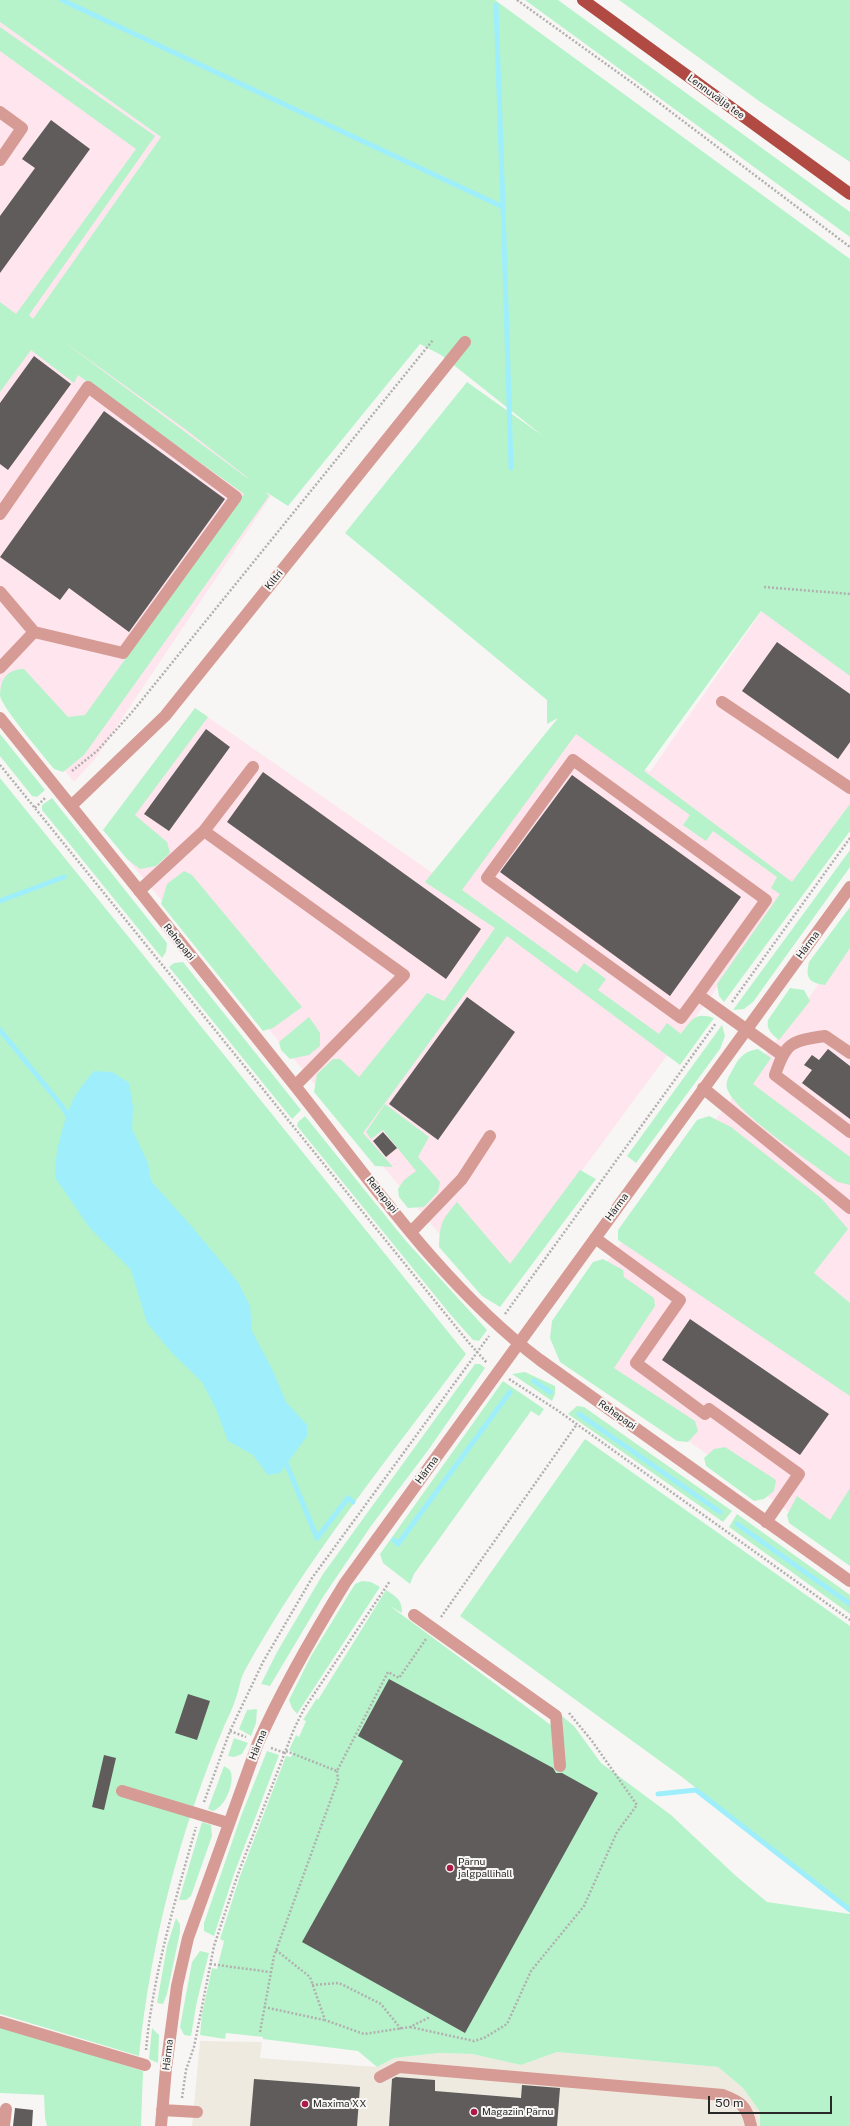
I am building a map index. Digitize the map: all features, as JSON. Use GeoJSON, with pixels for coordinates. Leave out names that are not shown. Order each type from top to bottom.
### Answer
{"type":"FeatureCollection","features":[{"type":"Feature","properties":{"kind":"main road","name":"Lennuvälja tee"},"geometry":{"type":"LineString","coordinates":[[583,0],[850,194]]}},
{"type":"Feature","properties":{"kind":"street"},"geometry":{"type":"LineString","coordinates":[[0,112],[22,128],[0,160]]}},
{"type":"Feature","properties":{"kind":"street","name":"Kiltri"},"geometry":{"type":"LineString","coordinates":[[71,806],[165,716],[464,342]]}},
{"type":"Feature","properties":{"kind":"street"},"geometry":{"type":"LineString","coordinates":[[0,514],[88,387],[236,497],[123,654],[34,632],[0,592]]}},
{"type":"Feature","properties":{"kind":"street"},"geometry":{"type":"LineString","coordinates":[[0,668],[34,632]]}},
{"type":"Feature","properties":{"kind":"street"},"geometry":{"type":"LineString","coordinates":[[722,702],[850,788]]}},
{"type":"Feature","properties":{"kind":"street","name":"Rehepapi"},"geometry":{"type":"LineString","coordinates":[[0,718],[412,1232],[477,1305],[518,1344],[850,1582]]}},
{"type":"Feature","properties":{"kind":"street"},"geometry":{"type":"LineString","coordinates":[[573,760],[766,900],[698,995],[681,1018],[487,878],[573,760]]}},
{"type":"Feature","properties":{"kind":"street"},"geometry":{"type":"LineString","coordinates":[[139,891],[204,831],[252,767]]}},
{"type":"Feature","properties":{"kind":"street"},"geometry":{"type":"LineString","coordinates":[[204,831],[404,975],[295,1086]]}},
{"type":"Feature","properties":{"kind":"street","name":"Härma"},"geometry":{"type":"LineString","coordinates":[[161,2126],[166,2068],[179,1979],[188,1938],[228,1823],[272,1711],[312,1636],[345,1583],[850,887]]}},
{"type":"Feature","properties":{"kind":"street"},"geometry":{"type":"LineString","coordinates":[[698,995],[782,1055]]}},
{"type":"Feature","properties":{"kind":"street"},"geometry":{"type":"LineString","coordinates":[[850,1053],[825,1036],[797,1040],[782,1055],[775,1075],[850,1132]]}},
{"type":"Feature","properties":{"kind":"street"},"geometry":{"type":"LineString","coordinates":[[703,1088],[850,1208]]}},
{"type":"Feature","properties":{"kind":"street"},"geometry":{"type":"LineString","coordinates":[[412,1232],[462,1179],[490,1136]]}},
{"type":"Feature","properties":{"kind":"street"},"geometry":{"type":"LineString","coordinates":[[595,1238],[680,1300],[636,1363],[705,1414],[709,1409],[799,1474],[766,1522]]}},
{"type":"Feature","properties":{"kind":"street"},"geometry":{"type":"LineString","coordinates":[[414,1615],[556,1716],[560,1766]]}},
{"type":"Feature","properties":{"kind":"street"},"geometry":{"type":"LineString","coordinates":[[122,1791],[228,1823]]}},
{"type":"Feature","properties":{"kind":"street"},"geometry":{"type":"LineString","coordinates":[[0,2022],[144,2065]]}},
{"type":"Feature","properties":{"kind":"street"},"geometry":{"type":"LineString","coordinates":[[380,2077],[399,2067],[723,2095],[740,2102],[748,2114],[751,2126]]}},
{"type":"Feature","properties":{"kind":"street"},"geometry":{"type":"LineString","coordinates":[[4,2126],[6,2109]]}},
{"type":"Feature","properties":{"kind":"street"},"geometry":{"type":"LineString","coordinates":[[162,2110],[197,2112]]}},
{"type":"Feature","properties":{"kind":"path"},"geometry":{"type":"LineString","coordinates":[[517,0],[634,84],[850,247]]}},
{"type":"Feature","properties":{"kind":"path"},"geometry":{"type":"LineString","coordinates":[[72,772],[133,712],[433,340]]}},
{"type":"Feature","properties":{"kind":"path"},"geometry":{"type":"LineString","coordinates":[[764,587],[850,594]]}},
{"type":"Feature","properties":{"kind":"path"},"geometry":{"type":"LineString","coordinates":[[0,765],[477,1352],[489,1364]]}},
{"type":"Feature","properties":{"kind":"path"},"geometry":{"type":"LineString","coordinates":[[34,808],[48,795]]}},
{"type":"Feature","properties":{"kind":"path"},"geometry":{"type":"LineString","coordinates":[[507,1313],[850,838]]}},
{"type":"Feature","properties":{"kind":"path"},"geometry":{"type":"LineString","coordinates":[[477,1352],[491,1333]]}},
{"type":"Feature","properties":{"kind":"path"},"geometry":{"type":"LineString","coordinates":[[507,1378],[557,1410],[850,1620]]}},
{"type":"Feature","properties":{"kind":"path"},"geometry":{"type":"LineString","coordinates":[[180,2111],[186,2070],[194,2047],[214,1946],[238,1874],[296,1725],[304,1709],[390,1581]]}},
{"type":"Feature","properties":{"kind":"path"},"geometry":{"type":"LineString","coordinates":[[410,2027],[474,2041],[484,2038],[506,2024],[531,1972],[584,1906],[617,1832],[637,1805],[574,1717],[567,1712]]}},
{"type":"Feature","properties":{"kind":"path"},"geometry":{"type":"LineString","coordinates":[[260,2032],[270,1972],[276,1950],[338,1780],[337,1771]]}},
{"type":"Feature","properties":{"kind":"path"},"geometry":{"type":"LineString","coordinates":[[276,1950],[310,1977],[325,2020]]}},
{"type":"Feature","properties":{"kind":"path"},"geometry":{"type":"LineString","coordinates":[[210,1964],[270,1972]]}},
{"type":"Feature","properties":{"kind":"path"},"geometry":{"type":"LineString","coordinates":[[312,1985],[339,1983],[381,2004],[401,2029]]}},
{"type":"Feature","properties":{"kind":"path"},"geometry":{"type":"LineString","coordinates":[[264,2007],[325,2020],[364,2034],[410,2027],[430,2017]]}},
{"type":"Feature","properties":{"kind":"shaded area"},"geometry":{"type":"Polygon","coordinates":[[[0,22],[161,137],[34,319],[185,428],[271,496],[95,759],[74,782],[0,689],[0,22]]]}},
{"type":"Feature","properties":{"kind":"shaded area"},"geometry":{"type":"Polygon","coordinates":[[[770,599],[850,657],[850,808],[490,1295],[103,830],[195,708],[431,872],[441,872],[559,717],[586,730],[650,772],[770,599]]]}},
{"type":"Feature","properties":{"kind":"shaded area"},"geometry":{"type":"Polygon","coordinates":[[[850,939],[850,1555],[562,1352],[558,1326],[813,992],[850,939]]]}},
{"type":"Feature","properties":{"kind":"shaded area"},"geometry":{"type":"Polygon","coordinates":[[[200,2041],[262,2042],[260,2058],[377,2067],[394,2058],[439,2053],[472,2054],[521,2065],[557,2052],[718,2067],[743,2088],[760,2112],[760,2126],[192,2126],[200,2041]]]}},
{"type":"Feature","properties":{"kind":"green space"},"geometry":{"type":"Polygon","coordinates":[[[0,0],[495,0],[850,259],[850,676],[761,611],[644,771],[792,882],[850,804],[850,831],[724,1002],[719,996],[717,984],[780,894],[771,888],[777,877],[713,831],[706,841],[683,825],[690,815],[576,734],[462,890],[577,973],[584,963],[606,979],[598,990],[659,1034],[667,1023],[681,1034],[688,1024],[698,1016],[708,1016],[714,1018],[680,1065],[507,936],[363,1133],[393,1167],[375,1166],[314,1092],[317,1074],[333,1059],[340,1059],[359,1077],[427,993],[444,1001],[495,928],[425,882],[558,718],[547,724],[547,700],[345,533],[467,382],[543,436],[441,355],[420,344],[288,506],[266,492],[269,496],[84,755],[63,772],[54,769],[8,711],[0,696],[3,680],[9,673],[18,669],[24,669],[68,717],[85,715],[244,494],[78,375],[74,383],[31,350],[0,392],[0,302],[16,314],[136,149],[0,51],[0,27],[155,136],[29,315],[33,319],[161,137],[0,22],[0,0]],[[56,336],[248,478],[185,429],[56,336]]]}},
{"type":"Feature","properties":{"kind":"green space"},"geometry":{"type":"Polygon","coordinates":[[[525,0],[558,0],[850,212],[850,237],[525,0]]]}},
{"type":"Feature","properties":{"kind":"green space"},"geometry":{"type":"Polygon","coordinates":[[[619,0],[850,0],[850,162],[759,101],[619,0]]]}},
{"type":"Feature","properties":{"kind":"green space"},"geometry":{"type":"Polygon","coordinates":[[[195,708],[208,717],[135,815],[167,842],[170,853],[156,866],[140,869],[127,859],[103,830],[195,708]]]}},
{"type":"Feature","properties":{"kind":"green space"},"geometry":{"type":"Polygon","coordinates":[[[0,734],[45,790],[37,797],[32,796],[0,756],[0,734]]]}},
{"type":"Feature","properties":{"kind":"green space"},"geometry":{"type":"Polygon","coordinates":[[[0,778],[466,1354],[321,1549],[268,1630],[241,1678],[234,1705],[209,1764],[181,1845],[160,1928],[151,1971],[139,2056],[0,2014],[0,778]]]}},
{"type":"Feature","properties":{"kind":"green space"},"geometry":{"type":"Polygon","coordinates":[[[52,798],[167,943],[166,952],[162,958],[42,810],[42,805],[52,798]]]}},
{"type":"Feature","properties":{"kind":"green space"},"geometry":{"type":"Polygon","coordinates":[[[850,850],[850,867],[753,1002],[744,1009],[733,1010],[850,850]]]}},
{"type":"Feature","properties":{"kind":"green space"},"geometry":{"type":"Polygon","coordinates":[[[184,871],[192,875],[302,1007],[273,1028],[263,1031],[161,904],[167,884],[184,871]]]}},
{"type":"Feature","properties":{"kind":"green space"},"geometry":{"type":"Polygon","coordinates":[[[850,907],[850,948],[825,985],[815,983],[808,976],[809,962],[850,907]]]}},
{"type":"Feature","properties":{"kind":"green space"},"geometry":{"type":"Polygon","coordinates":[[[183,962],[301,1110],[292,1119],[169,967],[174,963],[183,962]]]}},
{"type":"Feature","properties":{"kind":"green space"},"geometry":{"type":"Polygon","coordinates":[[[790,988],[804,990],[810,1001],[779,1040],[770,1032],[768,1020],[790,988]]]}},
{"type":"Feature","properties":{"kind":"green space"},"geometry":{"type":"Polygon","coordinates":[[[309,1017],[320,1033],[320,1046],[309,1055],[290,1059],[281,1050],[279,1042],[309,1017]]]}},
{"type":"Feature","properties":{"kind":"green space"},"geometry":{"type":"Polygon","coordinates":[[[722,1025],[725,1036],[720,1049],[636,1163],[627,1156],[722,1025]]]}},
{"type":"Feature","properties":{"kind":"green space"},"geometry":{"type":"Polygon","coordinates":[[[758,1049],[771,1058],[753,1084],[850,1157],[850,1185],[838,1182],[778,1139],[746,1113],[728,1091],[727,1082],[738,1061],[749,1051],[758,1049]]]}},
{"type":"Feature","properties":{"kind":"green space"},"geometry":{"type":"Polygon","coordinates":[[[385,1104],[429,1137],[418,1157],[440,1182],[438,1192],[424,1207],[408,1208],[399,1197],[398,1189],[404,1180],[416,1171],[383,1130],[371,1139],[366,1132],[385,1104]]]}},
{"type":"Feature","properties":{"kind":"green space"},"geometry":{"type":"Polygon","coordinates":[[[305,1116],[405,1240],[487,1330],[479,1341],[473,1340],[450,1314],[297,1126],[298,1122],[305,1116]]]}},
{"type":"Feature","properties":{"kind":"green space"},"geometry":{"type":"Polygon","coordinates":[[[709,1116],[731,1127],[822,1199],[848,1229],[814,1273],[850,1303],[850,1396],[618,1240],[618,1230],[697,1120],[709,1116]]]}},
{"type":"Feature","properties":{"kind":"green space"},"geometry":{"type":"Polygon","coordinates":[[[580,1170],[596,1179],[500,1307],[482,1296],[439,1247],[442,1223],[457,1202],[510,1264],[580,1170]]]}},
{"type":"Feature","properties":{"kind":"green space"},"geometry":{"type":"Polygon","coordinates":[[[603,1259],[623,1270],[624,1277],[654,1298],[655,1306],[614,1368],[695,1421],[698,1431],[688,1442],[677,1441],[560,1362],[550,1338],[552,1321],[593,1262],[603,1259]]]}},
{"type":"Feature","properties":{"kind":"green space"},"geometry":{"type":"Polygon","coordinates":[[[475,1364],[480,1364],[485,1368],[429,1449],[371,1526],[323,1597],[270,1686],[261,1684],[277,1652],[323,1574],[475,1364]]]}},
{"type":"Feature","properties":{"kind":"green space"},"geometry":{"type":"Polygon","coordinates":[[[525,1372],[555,1386],[555,1394],[552,1401],[512,1374],[525,1372]]]}},
{"type":"Feature","properties":{"kind":"green space"},"geometry":{"type":"Polygon","coordinates":[[[503,1381],[544,1409],[539,1416],[531,1411],[414,1574],[410,1584],[383,1563],[380,1554],[503,1381]]]}},
{"type":"Feature","properties":{"kind":"green space"},"geometry":{"type":"Polygon","coordinates":[[[577,1406],[584,1407],[732,1511],[723,1522],[568,1414],[577,1406]]]}},
{"type":"Feature","properties":{"kind":"green space"},"geometry":{"type":"Polygon","coordinates":[[[585,1439],[850,1626],[850,1910],[682,1777],[460,1616],[585,1439]]]}},
{"type":"Feature","properties":{"kind":"green space"},"geometry":{"type":"Polygon","coordinates":[[[725,1447],[776,1480],[774,1491],[764,1499],[754,1501],[706,1466],[704,1458],[714,1449],[725,1447]]]}},
{"type":"Feature","properties":{"kind":"green space"},"geometry":{"type":"Polygon","coordinates":[[[850,1488],[850,1566],[789,1523],[787,1515],[797,1496],[830,1520],[850,1488]]]}},
{"type":"Feature","properties":{"kind":"green space"},"geometry":{"type":"Polygon","coordinates":[[[737,1514],[850,1595],[850,1614],[729,1527],[737,1514]]]}},
{"type":"Feature","properties":{"kind":"green space"},"geometry":{"type":"Polygon","coordinates":[[[362,1581],[371,1582],[380,1587],[297,1714],[292,1708],[289,1700],[311,1656],[355,1584],[362,1581]]]}},
{"type":"Feature","properties":{"kind":"green space"},"geometry":{"type":"Polygon","coordinates":[[[386,1590],[398,1599],[401,1605],[402,1613],[390,1606],[563,1734],[562,1716],[574,1726],[601,1763],[671,1815],[736,1876],[767,1902],[850,1914],[850,2126],[760,2126],[760,2112],[743,2088],[718,2067],[557,2052],[521,2065],[472,2054],[439,2053],[394,2058],[377,2067],[358,2051],[226,2033],[225,2039],[200,2035],[202,2014],[212,1968],[217,1969],[224,1941],[220,1939],[240,1876],[286,1756],[291,1757],[293,1752],[289,1750],[296,1735],[299,1737],[306,1721],[303,1720],[317,1698],[318,1700],[386,1590]]]}},
{"type":"Feature","properties":{"kind":"green space"},"geometry":{"type":"Polygon","coordinates":[[[257,1709],[256,1723],[251,1736],[239,1729],[247,1710],[257,1709]]]}},
{"type":"Feature","properties":{"kind":"green space"},"geometry":{"type":"Polygon","coordinates":[[[234,1738],[248,1743],[242,1754],[234,1757],[228,1756],[234,1738]]]}},
{"type":"Feature","properties":{"kind":"green space"},"geometry":{"type":"Polygon","coordinates":[[[267,1751],[279,1755],[234,1874],[214,1936],[204,1931],[204,1923],[241,1816],[267,1751]]]}},
{"type":"Feature","properties":{"kind":"green space"},"geometry":{"type":"Polygon","coordinates":[[[224,1766],[230,1770],[232,1781],[228,1794],[222,1805],[213,1811],[208,1809],[224,1766]]]}},
{"type":"Feature","properties":{"kind":"green space"},"geometry":{"type":"Polygon","coordinates":[[[202,1822],[211,1825],[212,1836],[191,1896],[186,1900],[179,1900],[202,1822]]]}},
{"type":"Feature","properties":{"kind":"green space"},"geometry":{"type":"Polygon","coordinates":[[[176,1918],[180,1924],[180,1932],[167,1994],[163,2004],[157,2003],[167,1946],[176,1918]]]}},
{"type":"Feature","properties":{"kind":"green space"},"geometry":{"type":"Polygon","coordinates":[[[200,1951],[209,1953],[197,2001],[191,2036],[184,2035],[180,2027],[192,1962],[200,1951]]]}},
{"type":"Feature","properties":{"kind":"green space"},"geometry":{"type":"Polygon","coordinates":[[[0,2026],[143,2071],[141,2126],[47,2126],[45,2118],[44,2095],[0,2093],[0,2026]]]}},
{"type":"Feature","properties":{"kind":"green space"},"geometry":{"type":"Polygon","coordinates":[[[152,2028],[159,2035],[158,2063],[149,2059],[152,2028]]]}},
{"type":"Feature","properties":{"kind":"water"},"geometry":{"type":"Polygon","coordinates":[[[94,1071],[112,1072],[129,1083],[133,1107],[132,1129],[148,1163],[151,1181],[238,1282],[250,1306],[252,1331],[273,1371],[286,1402],[307,1425],[307,1436],[280,1473],[268,1475],[253,1455],[228,1441],[216,1409],[202,1382],[173,1354],[147,1323],[131,1270],[89,1227],[56,1179],[56,1160],[64,1122],[77,1093],[94,1071]]]}},
{"type":"Feature","properties":{"kind":"building"},"geometry":{"type":"Polygon","coordinates":[[[51,120],[90,149],[0,273],[0,216],[35,168],[22,159],[51,120]]]}},
{"type":"Feature","properties":{"kind":"building"},"geometry":{"type":"Polygon","coordinates":[[[34,356],[71,384],[8,470],[0,464],[0,403],[34,356]]]}},
{"type":"Feature","properties":{"kind":"building"},"geometry":{"type":"Polygon","coordinates":[[[104,411],[225,499],[129,632],[69,588],[60,600],[0,557],[104,411]]]}},
{"type":"Feature","properties":{"kind":"building"},"geometry":{"type":"Polygon","coordinates":[[[777,642],[850,694],[850,742],[838,759],[742,691],[777,642]]]}},
{"type":"Feature","properties":{"kind":"building"},"geometry":{"type":"Polygon","coordinates":[[[206,729],[230,747],[169,831],[144,814],[206,729]]]}},
{"type":"Feature","properties":{"kind":"building"},"geometry":{"type":"Polygon","coordinates":[[[263,772],[481,929],[446,979],[227,822],[263,772]]]}},
{"type":"Feature","properties":{"kind":"building"},"geometry":{"type":"Polygon","coordinates":[[[572,775],[741,897],[670,996],[500,872],[572,775]]]}},
{"type":"Feature","properties":{"kind":"building"},"geometry":{"type":"Polygon","coordinates":[[[467,997],[515,1032],[438,1140],[389,1104],[467,997]]]}},
{"type":"Feature","properties":{"kind":"building"},"geometry":{"type":"Polygon","coordinates":[[[828,1049],[850,1066],[850,1119],[802,1083],[812,1070],[804,1065],[812,1055],[819,1060],[828,1049]]]}},
{"type":"Feature","properties":{"kind":"building"},"geometry":{"type":"Polygon","coordinates":[[[383,1132],[397,1148],[386,1157],[373,1141],[383,1132]]]}},
{"type":"Feature","properties":{"kind":"building"},"geometry":{"type":"Polygon","coordinates":[[[690,1319],[829,1414],[800,1455],[662,1360],[690,1319]]]}},
{"type":"Feature","properties":{"kind":"building","name":"Pärnu jalgpallihall"},"geometry":{"type":"Polygon","coordinates":[[[389,1679],[553,1768],[556,1773],[562,1773],[598,1793],[465,2033],[302,1942],[403,1761],[358,1736],[389,1679]]]}},
{"type":"Feature","properties":{"kind":"building"},"geometry":{"type":"Polygon","coordinates":[[[188,1694],[210,1701],[197,1740],[175,1733],[188,1694]]]}},
{"type":"Feature","properties":{"kind":"building"},"geometry":{"type":"Polygon","coordinates":[[[104,1755],[116,1758],[104,1810],[92,1807],[104,1755]]]}},
{"type":"Feature","properties":{"kind":"building","name":"Magaziin Pärnu"},"geometry":{"type":"Polygon","coordinates":[[[396,2077],[435,2080],[435,2091],[521,2098],[522,2085],[560,2088],[557,2126],[389,2126],[392,2079],[396,2077]]]}},
{"type":"Feature","properties":{"kind":"building","name":"Maxima XX"},"geometry":{"type":"Polygon","coordinates":[[[254,2079],[360,2087],[357,2126],[250,2126],[254,2079]]]}},
{"type":"Feature","properties":{"kind":"building"},"geometry":{"type":"Polygon","coordinates":[[[15,2108],[33,2110],[32,2126],[13,2126],[15,2108]]]}},
{"type":"Feature","properties":{"kind":"waterway"},"geometry":{"type":"LineString","coordinates":[[62,0],[503,207],[511,468]]}},
{"type":"Feature","properties":{"kind":"waterway"},"geometry":{"type":"LineString","coordinates":[[496,5],[503,207]]}},
{"type":"Feature","properties":{"kind":"waterway"},"geometry":{"type":"LineString","coordinates":[[0,901],[64,877]]}},
{"type":"Feature","properties":{"kind":"waterway"},"geometry":{"type":"LineString","coordinates":[[0,1030],[62,1106],[71,1121]]}},
{"type":"Feature","properties":{"kind":"waterway"},"geometry":{"type":"LineString","coordinates":[[534,1381],[550,1392]]}},
{"type":"Feature","properties":{"kind":"waterway"},"geometry":{"type":"LineString","coordinates":[[394,1540],[398,1544],[510,1392]]}},
{"type":"Feature","properties":{"kind":"waterway"},"geometry":{"type":"LineString","coordinates":[[579,1414],[720,1512]]}},
{"type":"Feature","properties":{"kind":"waterway"},"geometry":{"type":"LineString","coordinates":[[284,1458],[317,1538],[348,1498],[353,1502]]}},
{"type":"Feature","properties":{"kind":"waterway"},"geometry":{"type":"LineString","coordinates":[[737,1524],[850,1604]]}},
{"type":"Feature","properties":{"kind":"waterway"},"geometry":{"type":"LineString","coordinates":[[658,1794],[696,1790],[850,1910]]}},
{"type":"Feature","properties":{"kind":"place","name":"Pärnu jalgpallihall"},"geometry":{"type":"Point","coordinates":[450,1868]}},
{"type":"Feature","properties":{"kind":"place","name":"Maxima XX"},"geometry":{"type":"Point","coordinates":[305,2104]}},
{"type":"Feature","properties":{"kind":"place","name":"Magaziin Pärnu"},"geometry":{"type":"Point","coordinates":[474,2112]}}]}
